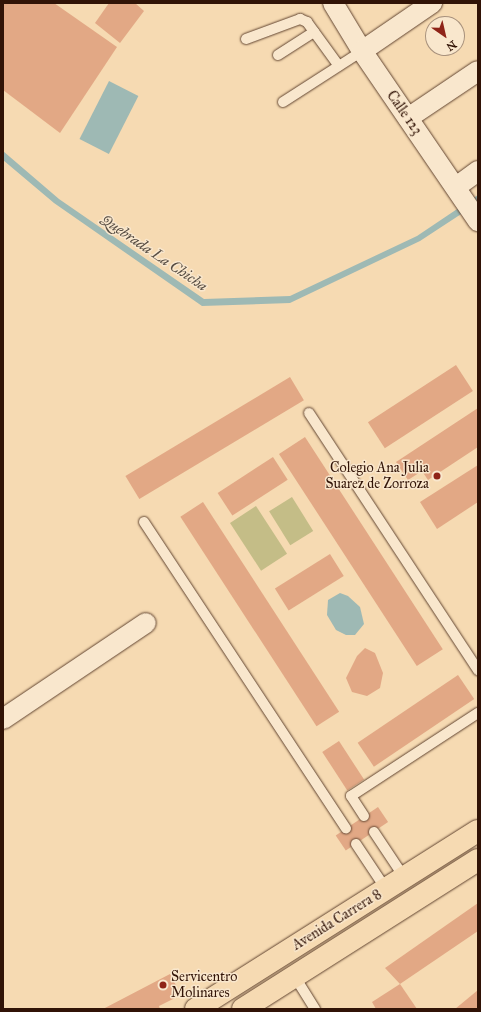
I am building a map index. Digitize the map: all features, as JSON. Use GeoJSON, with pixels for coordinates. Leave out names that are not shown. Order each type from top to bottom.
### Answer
{"type":"FeatureCollection","features":[{"type":"Feature","properties":{"kind":"main road","name":"Avenida Carrera 8"},"geometry":{"type":"LineString","coordinates":[[196,1009],[478,831]]}},
{"type":"Feature","properties":{"kind":"main road","name":"Avenida Carrera 8"},"geometry":{"type":"LineString","coordinates":[[243,1009],[478,860]]}},
{"type":"Feature","properties":{"kind":"street","name":"Calle 123"},"geometry":{"type":"LineString","coordinates":[[333,3],[362,51],[478,220]]}},
{"type":"Feature","properties":{"kind":"street"},"geometry":{"type":"LineString","coordinates":[[362,51],[432,3]]}},
{"type":"Feature","properties":{"kind":"street"},"geometry":{"type":"LineString","coordinates":[[408,118],[478,71]]}},
{"type":"Feature","properties":{"kind":"street"},"geometry":{"type":"LineString","coordinates":[[456,187],[478,171]]}},
{"type":"Feature","properties":{"kind":"street"},"geometry":{"type":"LineString","coordinates":[[3,720],[146,623]]}},
{"type":"Feature","properties":{"kind":"lane"},"geometry":{"type":"LineString","coordinates":[[246,39],[300,19],[307,22],[339,66]]}},
{"type":"Feature","properties":{"kind":"lane"},"geometry":{"type":"LineString","coordinates":[[278,55],[314,32]]}},
{"type":"Feature","properties":{"kind":"lane"},"geometry":{"type":"LineString","coordinates":[[283,102],[362,51]]}},
{"type":"Feature","properties":{"kind":"lane"},"geometry":{"type":"LineString","coordinates":[[309,413],[478,670]]}},
{"type":"Feature","properties":{"kind":"lane"},"geometry":{"type":"LineString","coordinates":[[144,522],[346,828]]}},
{"type":"Feature","properties":{"kind":"lane"},"geometry":{"type":"LineString","coordinates":[[364,816],[351,796],[478,713]]}},
{"type":"Feature","properties":{"kind":"lane"},"geometry":{"type":"LineString","coordinates":[[374,832],[404,877]]}},
{"type":"Feature","properties":{"kind":"lane"},"geometry":{"type":"LineString","coordinates":[[356,844],[386,889]]}},
{"type":"Feature","properties":{"kind":"lane"},"geometry":{"type":"LineString","coordinates":[[295,976],[315,1009]]}},
{"type":"Feature","properties":{"kind":"shaded area"},"geometry":{"type":"Polygon","coordinates":[[[292,497],[313,531],[290,545],[269,511],[292,497]]]}},
{"type":"Feature","properties":{"kind":"shaded area"},"geometry":{"type":"Polygon","coordinates":[[[256,506],[287,554],[261,571],[230,523],[256,506]]]}},
{"type":"Feature","properties":{"kind":"water"},"geometry":{"type":"Polygon","coordinates":[[[109,81],[138,96],[109,154],[79,139],[109,81]]]}},
{"type":"Feature","properties":{"kind":"water"},"geometry":{"type":"Polygon","coordinates":[[[3,151],[59,199],[204,299],[290,296],[417,236],[478,195],[478,203],[420,241],[290,303],[202,306],[54,203],[3,160],[3,151]]]}},
{"type":"Feature","properties":{"kind":"water"},"geometry":{"type":"Polygon","coordinates":[[[340,593],[348,596],[360,607],[364,624],[355,635],[346,635],[336,630],[327,615],[328,600],[340,593]]]}},
{"type":"Feature","properties":{"kind":"building"},"geometry":{"type":"Polygon","coordinates":[[[3,3],[54,3],[117,47],[60,133],[3,90],[3,3]]]}},
{"type":"Feature","properties":{"kind":"building"},"geometry":{"type":"Polygon","coordinates":[[[109,3],[135,3],[144,11],[120,43],[95,23],[109,3]]]}},
{"type":"Feature","properties":{"kind":"building"},"geometry":{"type":"Polygon","coordinates":[[[456,365],[473,391],[385,448],[368,422],[456,365]]]}},
{"type":"Feature","properties":{"kind":"building"},"geometry":{"type":"Polygon","coordinates":[[[290,377],[304,400],[139,499],[125,476],[290,377]]]}},
{"type":"Feature","properties":{"kind":"building"},"geometry":{"type":"Polygon","coordinates":[[[478,408],[478,447],[428,480],[422,471],[408,480],[396,462],[478,408]]]}},
{"type":"Feature","properties":{"kind":"building"},"geometry":{"type":"Polygon","coordinates":[[[305,437],[443,649],[417,666],[279,454],[305,437]]]}},
{"type":"Feature","properties":{"kind":"building"},"geometry":{"type":"Polygon","coordinates":[[[273,457],[288,480],[232,516],[218,493],[273,457]]]}},
{"type":"Feature","properties":{"kind":"building"},"geometry":{"type":"Polygon","coordinates":[[[478,465],[478,502],[437,529],[420,502],[478,465]]]}},
{"type":"Feature","properties":{"kind":"building"},"geometry":{"type":"Polygon","coordinates":[[[203,502],[339,712],[317,726],[180,517],[203,502]]]}},
{"type":"Feature","properties":{"kind":"building"},"geometry":{"type":"Polygon","coordinates":[[[330,554],[344,576],[289,610],[275,588],[330,554]]]}},
{"type":"Feature","properties":{"kind":"building"},"geometry":{"type":"Polygon","coordinates":[[[365,648],[375,653],[383,673],[380,688],[367,696],[352,692],[346,678],[357,656],[365,648]]]}},
{"type":"Feature","properties":{"kind":"building"},"geometry":{"type":"Polygon","coordinates":[[[458,675],[474,699],[374,767],[358,743],[458,675]]]}},
{"type":"Feature","properties":{"kind":"building"},"geometry":{"type":"Polygon","coordinates":[[[339,741],[364,780],[347,790],[322,752],[339,741]]]}},
{"type":"Feature","properties":{"kind":"building"},"geometry":{"type":"Polygon","coordinates":[[[378,807],[388,822],[346,850],[336,836],[378,807]]]}},
{"type":"Feature","properties":{"kind":"building"},"geometry":{"type":"Polygon","coordinates":[[[478,903],[478,931],[400,984],[385,968],[478,903]]]}},
{"type":"Feature","properties":{"kind":"building","name":"Servicentro Molinares"},"geometry":{"type":"Polygon","coordinates":[[[170,974],[181,995],[159,1006],[160,1009],[103,1009],[170,974]]]}},
{"type":"Feature","properties":{"kind":"building"},"geometry":{"type":"Polygon","coordinates":[[[400,984],[417,1009],[376,1009],[372,1002],[400,984]]]}},
{"type":"Feature","properties":{"kind":"building"},"geometry":{"type":"Polygon","coordinates":[[[478,990],[478,1009],[455,1009],[478,990]]]}},
{"type":"Feature","properties":{"kind":"place","name":"Colegio Ana Julia Suarez de Zorroza"},"geometry":{"type":"Point","coordinates":[437,476]}},
{"type":"Feature","properties":{"kind":"place","name":"Servicentro Molinares"},"geometry":{"type":"Point","coordinates":[163,985]}},
{"type":"Feature","properties":{"kind":"water label","name":"Quebrada La Chicha"},"geometry":{"type":"Point","coordinates":[154,253]}}]}
